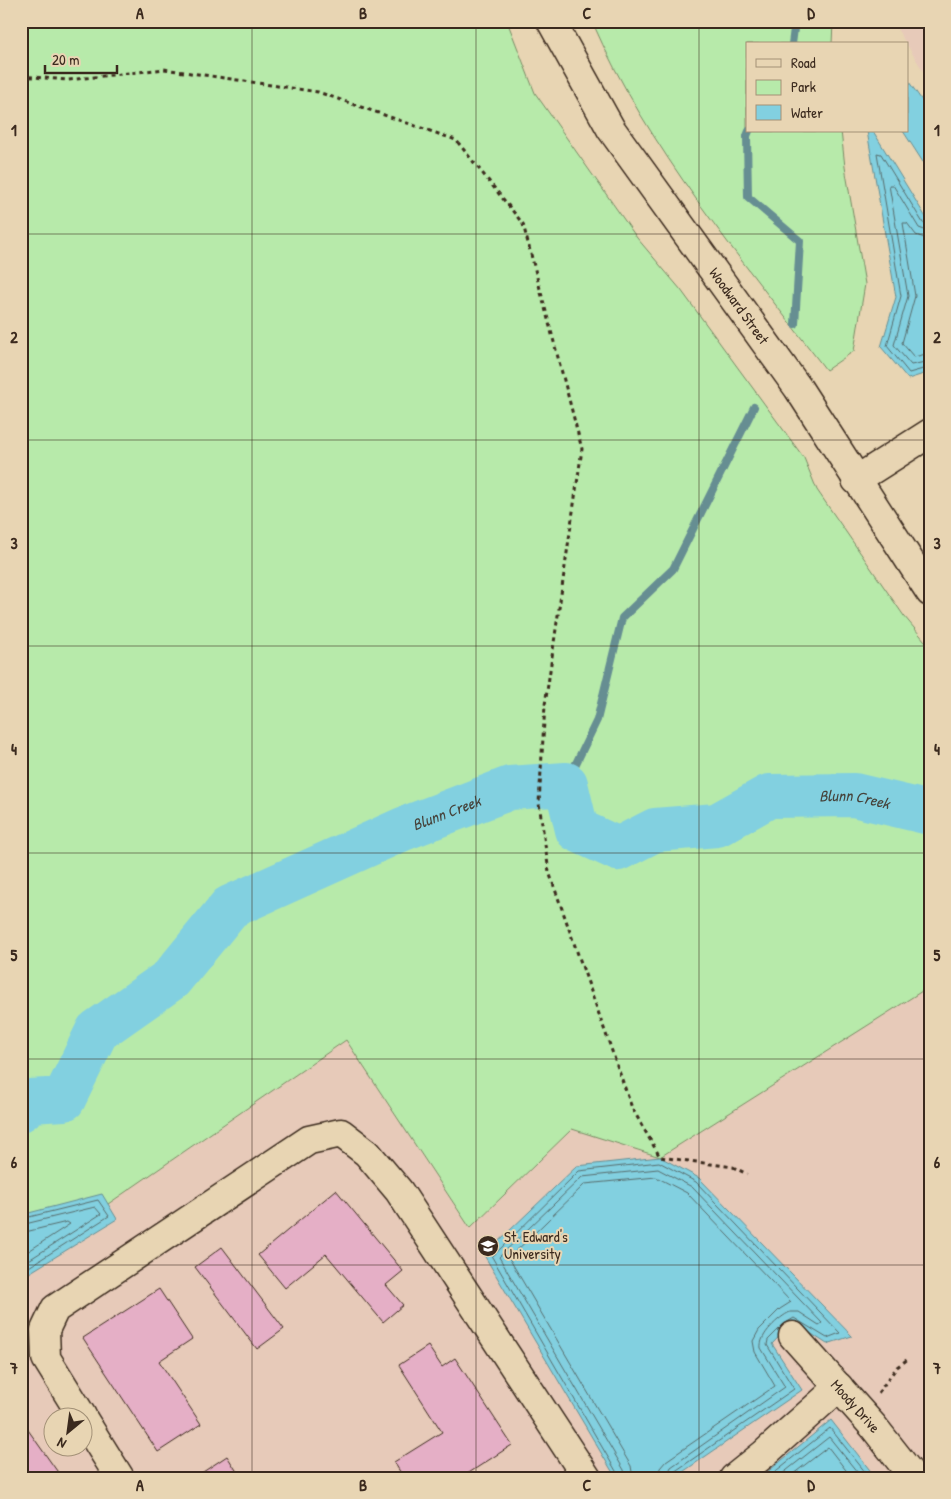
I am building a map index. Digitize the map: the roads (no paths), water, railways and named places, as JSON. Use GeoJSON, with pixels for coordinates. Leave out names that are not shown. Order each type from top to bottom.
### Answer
{"type":"FeatureCollection","features":[{"type":"Feature","properties":{"kind":"street","name":"Woodward Street"},"geometry":{"type":"LineString","coordinates":[[551,21],[610,129],[798,388],[930,592]]}},
{"type":"Feature","properties":{"kind":"street"},"geometry":{"type":"LineString","coordinates":[[856,480],[930,433]]}},
{"type":"Feature","properties":{"kind":"street"},"geometry":{"type":"LineString","coordinates":[[75,1406],[46,1358],[45,1330],[55,1308],[310,1140],[341,1133],[367,1152],[399,1191],[587,1478]]}},
{"type":"Feature","properties":{"kind":"street","name":"Moody Drive"},"geometry":{"type":"LineString","coordinates":[[793,1336],[873,1426],[914,1478]]}},
{"type":"Feature","properties":{"kind":"street"},"geometry":{"type":"LineString","coordinates":[[734,1478],[764,1454],[838,1387]]}},
{"type":"Feature","properties":{"kind":"street"},"geometry":{"type":"LineString","coordinates":[[92,1433],[120,1478]]}},
{"type":"Feature","properties":{"kind":"water"},"geometry":{"type":"Polygon","coordinates":[[[908,80],[930,112],[930,173],[904,132],[908,132],[908,80]]]}},
{"type":"Feature","properties":{"kind":"water"},"geometry":{"type":"Polygon","coordinates":[[[867,132],[874,132],[930,224],[930,372],[908,379],[881,347],[896,297],[867,132]]]}},
{"type":"Feature","properties":{"kind":"water"},"geometry":{"type":"Polygon","coordinates":[[[660,1157],[699,1178],[852,1336],[827,1344],[793,1322],[772,1344],[802,1390],[674,1478],[616,1478],[484,1255],[577,1166],[660,1157]]]}},
{"type":"Feature","properties":{"kind":"water"},"geometry":{"type":"Polygon","coordinates":[[[102,1194],[117,1219],[21,1278],[21,1215],[102,1194]]]}},
{"type":"Feature","properties":{"kind":"water"},"geometry":{"type":"Polygon","coordinates":[[[831,1420],[876,1478],[760,1478],[831,1420]]]}},
{"type":"Feature","properties":{"kind":"waterway"},"geometry":{"type":"LineString","coordinates":[[792,42],[795,21]]}},
{"type":"Feature","properties":{"kind":"waterway"},"geometry":{"type":"LineString","coordinates":[[749,132],[747,136],[748,197],[800,241],[795,324]]}},
{"type":"Feature","properties":{"kind":"waterway"},"geometry":{"type":"LineString","coordinates":[[566,784],[597,720],[622,618],[673,569],[754,407]]}},
{"type":"Feature","properties":{"kind":"waterway","name":"Blunn Creek"},"geometry":{"type":"LineString","coordinates":[[21,1110],[30,1101],[64,1099],[97,1031],[171,979],[230,907],[403,829],[510,788],[566,784],[577,830],[618,849],[655,830],[717,825],[769,796],[854,795],[930,813]]}},
{"type":"Feature","properties":{"kind":"place","name":"St. Edward's University"},"geometry":{"type":"Point","coordinates":[488,1246]}}]}
